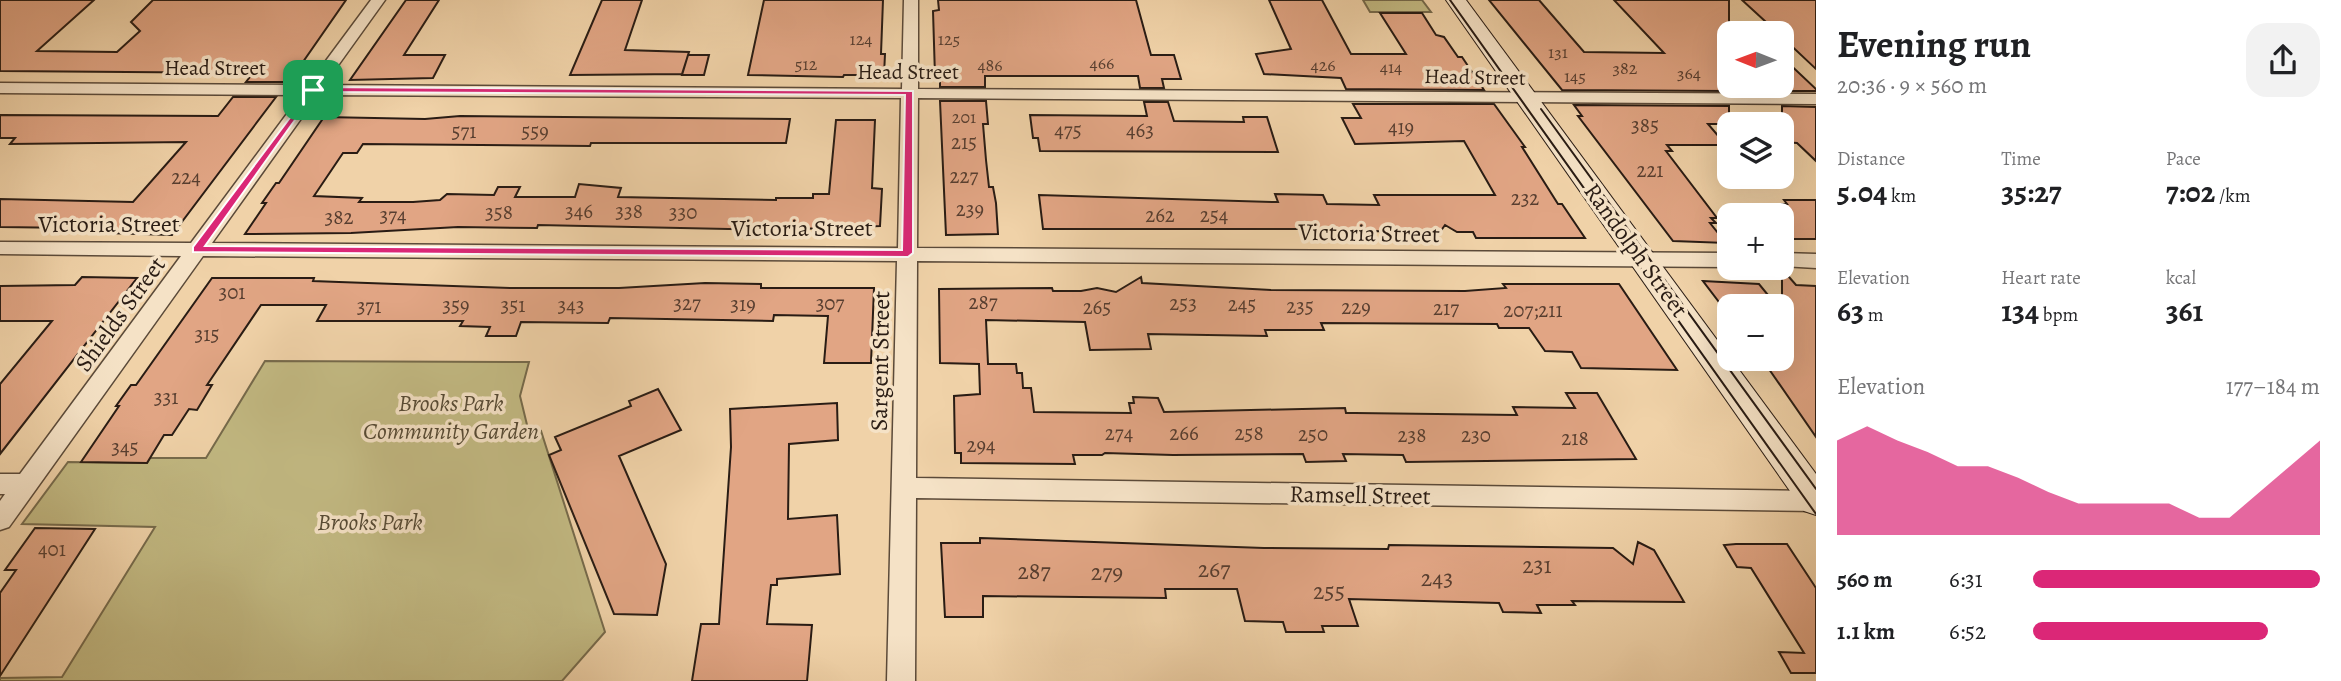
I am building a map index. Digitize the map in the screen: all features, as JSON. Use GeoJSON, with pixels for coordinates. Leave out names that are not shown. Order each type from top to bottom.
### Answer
{"type":"FeatureCollection","features":[{"type":"Feature","properties":{"kind":"street","name":"Shields Street"},"geometry":{"type":"LineString","coordinates":[[0,520],[378,0]]}},
{"type":"Feature","properties":{"kind":"street","name":"Sargent Street"},"geometry":{"type":"LineString","coordinates":[[901,681],[911,0]]}},
{"type":"Feature","properties":{"kind":"street","name":"Randolph Street"},"geometry":{"type":"LineString","coordinates":[[1456,0],[1816,501]]}},
{"type":"Feature","properties":{"kind":"street","name":"Head Street"},"geometry":{"type":"LineString","coordinates":[[0,89],[1816,99]]}},
{"type":"Feature","properties":{"kind":"street","name":"Victoria Street"},"geometry":{"type":"LineString","coordinates":[[0,248],[1717,260]]}},
{"type":"Feature","properties":{"kind":"street"},"geometry":{"type":"LineString","coordinates":[[1794,260],[1816,261]]}},
{"type":"Feature","properties":{"kind":"street"},"geometry":{"type":"LineString","coordinates":[[0,484],[26,484]]}},
{"type":"Feature","properties":{"kind":"street","name":"Ramsell Street"},"geometry":{"type":"LineString","coordinates":[[904,488],[1816,501]]}},
{"type":"Feature","properties":{"kind":"green space"},"geometry":{"type":"Polygon","coordinates":[[[1363,0],[1422,0],[1431,12],[1370,12],[1363,0]]]}},
{"type":"Feature","properties":{"kind":"green space","name":"Brooks Park"},"geometry":{"type":"Polygon","coordinates":[[[265,361],[529,362],[520,396],[529,433],[541,431],[605,632],[562,681],[0,681],[0,678],[62,677],[155,527],[22,524],[68,462],[147,463],[150,458],[206,458],[265,361]]]}},
{"type":"Feature","properties":{"kind":"building"},"geometry":{"type":"Polygon","coordinates":[[[0,0],[94,0],[37,51],[117,52],[140,31],[131,22],[153,0],[346,0],[289,82],[246,82],[253,73],[0,71],[0,0]]]}},
{"type":"Feature","properties":{"kind":"building"},"geometry":{"type":"Polygon","coordinates":[[[406,0],[439,0],[404,55],[445,55],[433,78],[350,80],[406,0]]]}},
{"type":"Feature","properties":{"kind":"building"},"geometry":{"type":"Polygon","coordinates":[[[602,0],[642,0],[625,50],[689,52],[682,74],[570,75],[602,0]]]}},
{"type":"Feature","properties":{"kind":"building"},"geometry":{"type":"Polygon","coordinates":[[[764,0],[883,0],[881,54],[885,54],[884,75],[748,75],[764,0]]]}},
{"type":"Feature","properties":{"kind":"building"},"geometry":{"type":"Polygon","coordinates":[[[938,0],[1136,0],[1151,55],[1174,55],[1181,79],[1162,79],[1164,88],[1140,88],[1138,76],[985,76],[985,87],[940,87],[940,76],[935,76],[933,11],[939,10],[938,0]]]}},
{"type":"Feature","properties":{"kind":"building"},"geometry":{"type":"Polygon","coordinates":[[[1269,0],[1322,0],[1351,54],[1406,54],[1380,13],[1422,13],[1436,35],[1444,37],[1458,57],[1462,57],[1484,90],[1346,89],[1341,78],[1264,74],[1256,54],[1291,49],[1269,0]]]}},
{"type":"Feature","properties":{"kind":"building"},"geometry":{"type":"Polygon","coordinates":[[[1489,0],[1539,0],[1584,52],[1664,53],[1614,0],[1729,0],[1729,21],[1717,21],[1717,91],[1562,90],[1489,0]]]}},
{"type":"Feature","properties":{"kind":"building"},"geometry":{"type":"Polygon","coordinates":[[[1742,0],[1816,0],[1816,69],[1794,48],[1794,21],[1765,21],[1742,0]]]}},
{"type":"Feature","properties":{"kind":"building"},"geometry":{"type":"Polygon","coordinates":[[[688,55],[709,55],[704,75],[682,75],[688,55]]]}},
{"type":"Feature","properties":{"kind":"building"},"geometry":{"type":"Polygon","coordinates":[[[1794,68],[1816,89],[1794,91],[1794,68]]]}},
{"type":"Feature","properties":{"kind":"building"},"geometry":{"type":"Polygon","coordinates":[[[233,97],[276,97],[172,235],[75,232],[78,229],[74,228],[0,227],[0,199],[133,202],[186,142],[10,144],[15,138],[0,138],[0,115],[218,116],[233,97]]]}},
{"type":"Feature","properties":{"kind":"building"},"geometry":{"type":"Polygon","coordinates":[[[940,101],[986,101],[988,124],[983,124],[986,160],[989,187],[993,187],[996,203],[998,234],[946,235],[940,101]]]}},
{"type":"Feature","properties":{"kind":"building"},"geometry":{"type":"Polygon","coordinates":[[[1144,102],[1168,102],[1174,121],[1244,122],[1243,117],[1267,117],[1278,152],[1040,151],[1038,138],[1033,138],[1030,115],[1147,116],[1144,102]]]}},
{"type":"Feature","properties":{"kind":"building"},"geometry":{"type":"Polygon","coordinates":[[[1353,104],[1494,104],[1525,147],[1522,147],[1558,204],[1562,204],[1585,238],[1476,238],[1473,232],[1457,232],[1445,225],[1440,232],[1371,231],[1372,235],[1340,234],[1338,229],[1043,229],[1039,195],[1278,202],[1275,194],[1323,195],[1327,204],[1379,205],[1374,195],[1495,195],[1464,141],[1355,144],[1342,118],[1361,118],[1353,104]]]}},
{"type":"Feature","properties":{"kind":"building"},"geometry":{"type":"Polygon","coordinates":[[[1574,105],[1729,106],[1729,112],[1717,112],[1717,124],[1708,124],[1717,134],[1717,145],[1667,145],[1672,151],[1666,151],[1717,218],[1711,218],[1716,223],[1710,223],[1717,232],[1717,243],[1673,241],[1578,116],[1582,116],[1574,105]]]}},
{"type":"Feature","properties":{"kind":"building"},"geometry":{"type":"Polygon","coordinates":[[[1782,106],[1816,107],[1816,161],[1794,143],[1794,112],[1782,112],[1782,106]]]}},
{"type":"Feature","properties":{"kind":"building"},"geometry":{"type":"Polygon","coordinates":[[[460,116],[790,119],[786,143],[591,143],[590,146],[363,144],[357,153],[343,153],[314,196],[362,198],[359,202],[413,202],[440,200],[447,194],[494,195],[498,187],[520,187],[515,197],[575,197],[579,184],[621,188],[618,197],[776,200],[813,198],[813,194],[829,194],[836,120],[875,120],[872,188],[882,189],[880,226],[771,230],[538,225],[537,228],[458,227],[351,233],[245,234],[266,203],[262,203],[324,117],[425,119],[460,116]]]}},
{"type":"Feature","properties":{"kind":"building"},"geometry":{"type":"Polygon","coordinates":[[[1784,200],[1816,200],[1816,239],[1794,239],[1794,203],[1786,203],[1784,200]]]}},
{"type":"Feature","properties":{"kind":"building"},"geometry":{"type":"Polygon","coordinates":[[[82,277],[137,278],[0,454],[0,384],[52,321],[0,321],[0,286],[75,285],[82,277]]]}},
{"type":"Feature","properties":{"kind":"building"},"geometry":{"type":"Polygon","coordinates":[[[1141,277],[1142,283],[1271,290],[1465,291],[1506,288],[1503,284],[1619,284],[1677,370],[1581,368],[1572,352],[1545,351],[1529,328],[1499,328],[1497,324],[1321,323],[1324,330],[1265,330],[1267,336],[1148,334],[1151,349],[1090,350],[1085,322],[986,320],[988,364],[1016,364],[1017,373],[1022,373],[1023,388],[1031,388],[1034,412],[1131,413],[1129,403],[1134,403],[1133,397],[1158,398],[1164,412],[1345,408],[1346,413],[1517,415],[1513,407],[1575,408],[1566,393],[1597,393],[1636,459],[1406,462],[1403,455],[1343,454],[1346,461],[1306,462],[1303,454],[1105,453],[1073,455],[1075,464],[961,463],[961,453],[955,453],[954,396],[980,394],[979,364],[940,363],[939,289],[1052,288],[1053,291],[1081,291],[1097,288],[1116,292],[1141,277]]]}},
{"type":"Feature","properties":{"kind":"building"},"geometry":{"type":"Polygon","coordinates":[[[212,278],[314,278],[313,281],[511,288],[619,288],[705,283],[761,284],[761,288],[874,288],[871,363],[824,363],[828,316],[774,315],[773,321],[610,318],[608,323],[521,322],[516,336],[486,336],[490,327],[460,326],[463,321],[317,321],[326,305],[261,305],[207,385],[212,385],[197,410],[189,409],[172,435],[164,435],[147,463],[81,462],[119,406],[116,406],[131,385],[136,385],[212,278]]]}},
{"type":"Feature","properties":{"kind":"building"},"geometry":{"type":"Polygon","coordinates":[[[1782,280],[1792,280],[1796,285],[1816,286],[1816,437],[1770,371],[1794,371],[1794,294],[1782,294],[1782,280]]]}},
{"type":"Feature","properties":{"kind":"building"},"geometry":{"type":"Polygon","coordinates":[[[1703,281],[1759,284],[1767,294],[1717,294],[1717,299],[1703,281]]]}},
{"type":"Feature","properties":{"kind":"building"},"geometry":{"type":"Polygon","coordinates":[[[658,389],[681,430],[619,456],[666,564],[657,615],[614,614],[549,455],[561,450],[555,437],[631,406],[629,401],[658,389]]]}},
{"type":"Feature","properties":{"kind":"building"},"geometry":{"type":"Polygon","coordinates":[[[837,403],[838,440],[789,444],[788,519],[837,515],[840,574],[777,579],[777,585],[771,585],[767,624],[812,625],[807,681],[692,681],[701,624],[719,624],[731,447],[730,409],[837,403]]]}},
{"type":"Feature","properties":{"kind":"building"},"geometry":{"type":"Polygon","coordinates":[[[35,528],[95,529],[0,676],[0,593],[16,570],[5,570],[35,528]]]}},
{"type":"Feature","properties":{"kind":"building"},"geometry":{"type":"Polygon","coordinates":[[[980,538],[1264,548],[1388,549],[1389,545],[1613,548],[1633,564],[1638,542],[1654,550],[1684,602],[1572,601],[1575,605],[1537,605],[1541,613],[1503,612],[1499,603],[1349,599],[1358,626],[1322,626],[1324,632],[1286,632],[1283,622],[1245,621],[1237,589],[1165,589],[1166,598],[983,596],[983,617],[945,617],[941,543],[980,543],[980,538]]]}},
{"type":"Feature","properties":{"kind":"building"},"geometry":{"type":"Polygon","coordinates":[[[1787,544],[1816,588],[1816,673],[1791,673],[1779,652],[1804,653],[1751,568],[1737,567],[1724,545],[1787,544]]]}},
{"type":"Feature","properties":{"kind":"tram line"},"geometry":{"type":"LineString","coordinates":[[1450,0],[1816,514]]}},
{"type":"Feature","properties":{"kind":"tram line"},"geometry":{"type":"LineString","coordinates":[[1541,109],[1816,489]]}},
{"type":"Feature","properties":{"kind":"route"},"geometry":{"type":"LineString","coordinates":[[313,90],[910,93],[908,253],[197,249],[313,90]]}},
{"type":"Feature","properties":{"kind":"park label","name":"Brooks Park Community Garden"},"geometry":{"type":"Point","coordinates":[451,417]}}]}
